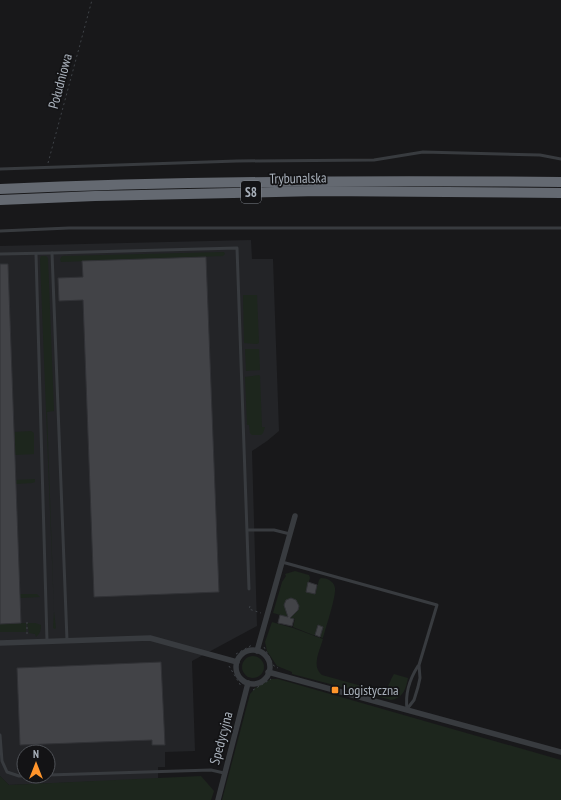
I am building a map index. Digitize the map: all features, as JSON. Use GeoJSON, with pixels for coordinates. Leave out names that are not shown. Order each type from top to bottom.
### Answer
{"type":"FeatureCollection","features":[{"type":"Feature","properties":{"kind":"highway","name":"Trybunalska"},"geometry":{"type":"LineString","coordinates":[[0,189],[181,183],[422,180],[561,182]]}},
{"type":"Feature","properties":{"kind":"highway","name":"Trybunalska"},"geometry":{"type":"LineString","coordinates":[[0,200],[95,196],[311,191],[561,193]]}},
{"type":"Feature","properties":{"kind":"street"},"geometry":{"type":"LineString","coordinates":[[257,651],[295,516]]}},
{"type":"Feature","properties":{"kind":"street"},"geometry":{"type":"LineString","coordinates":[[0,643],[150,638],[237,662]]}},
{"type":"Feature","properties":{"kind":"street"},"geometry":{"type":"LineString","coordinates":[[252,650],[257,651],[267,659],[269,668],[268,672],[263,680],[253,684],[248,683],[240,677],[236,667],[237,662],[243,654],[252,650]]}},
{"type":"Feature","properties":{"kind":"street"},"geometry":{"type":"LineString","coordinates":[[268,672],[561,752]]}},
{"type":"Feature","properties":{"kind":"street","name":"Spedycyjna"},"geometry":{"type":"LineString","coordinates":[[218,800],[248,683]]}},
{"type":"Feature","properties":{"kind":"lane"},"geometry":{"type":"LineString","coordinates":[[0,169],[237,161],[374,160],[423,152],[540,155],[561,159]]}},
{"type":"Feature","properties":{"kind":"lane"},"geometry":{"type":"LineString","coordinates":[[0,231],[69,228],[561,228]]}},
{"type":"Feature","properties":{"kind":"lane"},"geometry":{"type":"LineString","coordinates":[[0,254],[237,248],[249,589]]}},
{"type":"Feature","properties":{"kind":"lane"},"geometry":{"type":"LineString","coordinates":[[52,253],[67,640]]}},
{"type":"Feature","properties":{"kind":"lane"},"geometry":{"type":"LineString","coordinates":[[36,254],[47,641]]}},
{"type":"Feature","properties":{"kind":"lane"},"geometry":{"type":"LineString","coordinates":[[248,530],[274,530],[290,534]]}},
{"type":"Feature","properties":{"kind":"lane"},"geometry":{"type":"LineString","coordinates":[[282,562],[437,605],[419,665],[411,676],[406,697],[407,709]]}},
{"type":"Feature","properties":{"kind":"lane"},"geometry":{"type":"LineString","coordinates":[[407,709],[414,700],[418,687],[420,678],[419,665]]}},
{"type":"Feature","properties":{"kind":"lane"},"geometry":{"type":"LineString","coordinates":[[0,736],[2,761],[7,772],[16,775]]}},
{"type":"Feature","properties":{"kind":"lane"},"geometry":{"type":"LineString","coordinates":[[56,775],[211,770],[224,773]]}},
{"type":"Feature","properties":{"kind":"path","name":"Południowa"},"geometry":{"type":"LineString","coordinates":[[47,167],[92,0]]}},
{"type":"Feature","properties":{"kind":"path"},"geometry":{"type":"LineString","coordinates":[[250,606],[249,609],[260,612],[261,615]]}},
{"type":"Feature","properties":{"kind":"path"},"geometry":{"type":"LineString","coordinates":[[27,622],[27,642]]}},
{"type":"Feature","properties":{"kind":"path"},"geometry":{"type":"LineString","coordinates":[[236,654],[253,643]]}},
{"type":"Feature","properties":{"kind":"path"},"geometry":{"type":"LineString","coordinates":[[264,644],[274,666],[280,669]]}},
{"type":"Feature","properties":{"kind":"path"},"geometry":{"type":"LineString","coordinates":[[221,658],[220,662],[231,668],[240,684],[241,690]]}},
{"type":"Feature","properties":{"kind":"shaded area"},"geometry":{"type":"Polygon","coordinates":[[[251,240],[252,259],[273,259],[279,431],[252,451],[257,626],[192,661],[195,751],[165,752],[165,767],[158,767],[158,779],[56,783],[56,744],[16,744],[16,784],[34,784],[9,785],[0,776],[0,246],[251,240]]]}},
{"type":"Feature","properties":{"kind":"shaded area"},"geometry":{"type":"Polygon","coordinates":[[[224,252],[225,254],[223,256],[61,262],[60,259],[62,256],[224,252]]]}},
{"type":"Feature","properties":{"kind":"shaded area"},"geometry":{"type":"Polygon","coordinates":[[[41,256],[46,256],[48,258],[54,411],[47,412],[54,612],[40,259],[41,256]]]}},
{"type":"Feature","properties":{"kind":"shaded area"},"geometry":{"type":"Polygon","coordinates":[[[243,295],[257,295],[259,343],[257,344],[244,343],[243,295]]]}},
{"type":"Feature","properties":{"kind":"shaded area"},"geometry":{"type":"Polygon","coordinates":[[[245,349],[259,349],[260,370],[246,371],[245,349]]]}},
{"type":"Feature","properties":{"kind":"shaded area"},"geometry":{"type":"Polygon","coordinates":[[[259,375],[262,427],[265,427],[261,435],[252,435],[250,433],[249,425],[247,425],[245,377],[259,375]]]}},
{"type":"Feature","properties":{"kind":"shaded area"},"geometry":{"type":"Polygon","coordinates":[[[31,431],[34,433],[34,454],[15,455],[14,432],[31,431]]]}},
{"type":"Feature","properties":{"kind":"shaded area"},"geometry":{"type":"Polygon","coordinates":[[[35,479],[35,482],[32,483],[16,484],[16,480],[35,479]]]}},
{"type":"Feature","properties":{"kind":"shaded area"},"geometry":{"type":"Polygon","coordinates":[[[295,571],[309,575],[310,578],[306,591],[315,594],[321,578],[330,580],[333,583],[335,588],[334,598],[323,638],[320,637],[323,627],[318,625],[315,635],[313,635],[293,627],[295,619],[273,613],[282,582],[286,576],[285,574],[295,571]]]}},
{"type":"Feature","properties":{"kind":"shaded area"},"geometry":{"type":"Polygon","coordinates":[[[20,594],[37,594],[40,597],[20,598],[20,594]]]}},
{"type":"Feature","properties":{"kind":"shaded area"},"geometry":{"type":"Polygon","coordinates":[[[54,612],[56,628],[55,629],[53,628],[54,612]]]}},
{"type":"Feature","properties":{"kind":"shaded area"},"geometry":{"type":"Polygon","coordinates":[[[272,622],[323,639],[317,658],[317,667],[322,675],[376,690],[381,690],[387,687],[394,674],[408,678],[405,689],[401,695],[391,700],[292,674],[292,672],[277,666],[267,651],[265,642],[272,622]]]}},
{"type":"Feature","properties":{"kind":"shaded area"},"geometry":{"type":"Polygon","coordinates":[[[26,623],[26,632],[0,632],[0,624],[26,623]]]}},
{"type":"Feature","properties":{"kind":"shaded area"},"geometry":{"type":"Polygon","coordinates":[[[27,623],[41,625],[40,632],[36,637],[35,634],[29,633],[27,623]]]}},
{"type":"Feature","properties":{"kind":"shaded area"},"geometry":{"type":"Polygon","coordinates":[[[253,656],[261,659],[264,667],[261,675],[253,678],[245,675],[242,667],[245,659],[253,656]]]}},
{"type":"Feature","properties":{"kind":"shaded area"},"geometry":{"type":"Polygon","coordinates":[[[271,679],[278,679],[561,760],[561,800],[222,800],[250,694],[255,688],[271,679]]]}},
{"type":"Feature","properties":{"kind":"shaded area"},"geometry":{"type":"Polygon","coordinates":[[[0,776],[9,785],[56,784],[56,783],[201,776],[214,791],[211,800],[0,800],[0,776]]]}},
{"type":"Feature","properties":{"kind":"building"},"geometry":{"type":"Polygon","coordinates":[[[206,257],[219,592],[94,597],[83,300],[59,301],[58,278],[83,277],[82,261],[206,257]]]}},
{"type":"Feature","properties":{"kind":"building"},"geometry":{"type":"Polygon","coordinates":[[[0,264],[8,264],[21,623],[0,624],[0,264]]]}},
{"type":"Feature","properties":{"kind":"building"},"geometry":{"type":"Polygon","coordinates":[[[308,582],[317,585],[315,594],[306,592],[308,582]]]}},
{"type":"Feature","properties":{"kind":"building"},"geometry":{"type":"Polygon","coordinates":[[[291,598],[296,600],[299,606],[298,610],[290,618],[294,619],[292,626],[278,623],[280,615],[288,617],[284,605],[286,600],[291,598]]]}},
{"type":"Feature","properties":{"kind":"building"},"geometry":{"type":"Polygon","coordinates":[[[318,625],[323,627],[320,637],[315,635],[318,625]]]}},
{"type":"Feature","properties":{"kind":"building"},"geometry":{"type":"Polygon","coordinates":[[[161,662],[165,745],[152,745],[152,740],[20,744],[17,668],[161,662]]]}},
{"type":"Feature","properties":{"kind":"place","name":"Logistyczna"},"geometry":{"type":"Point","coordinates":[335,690]}}]}
